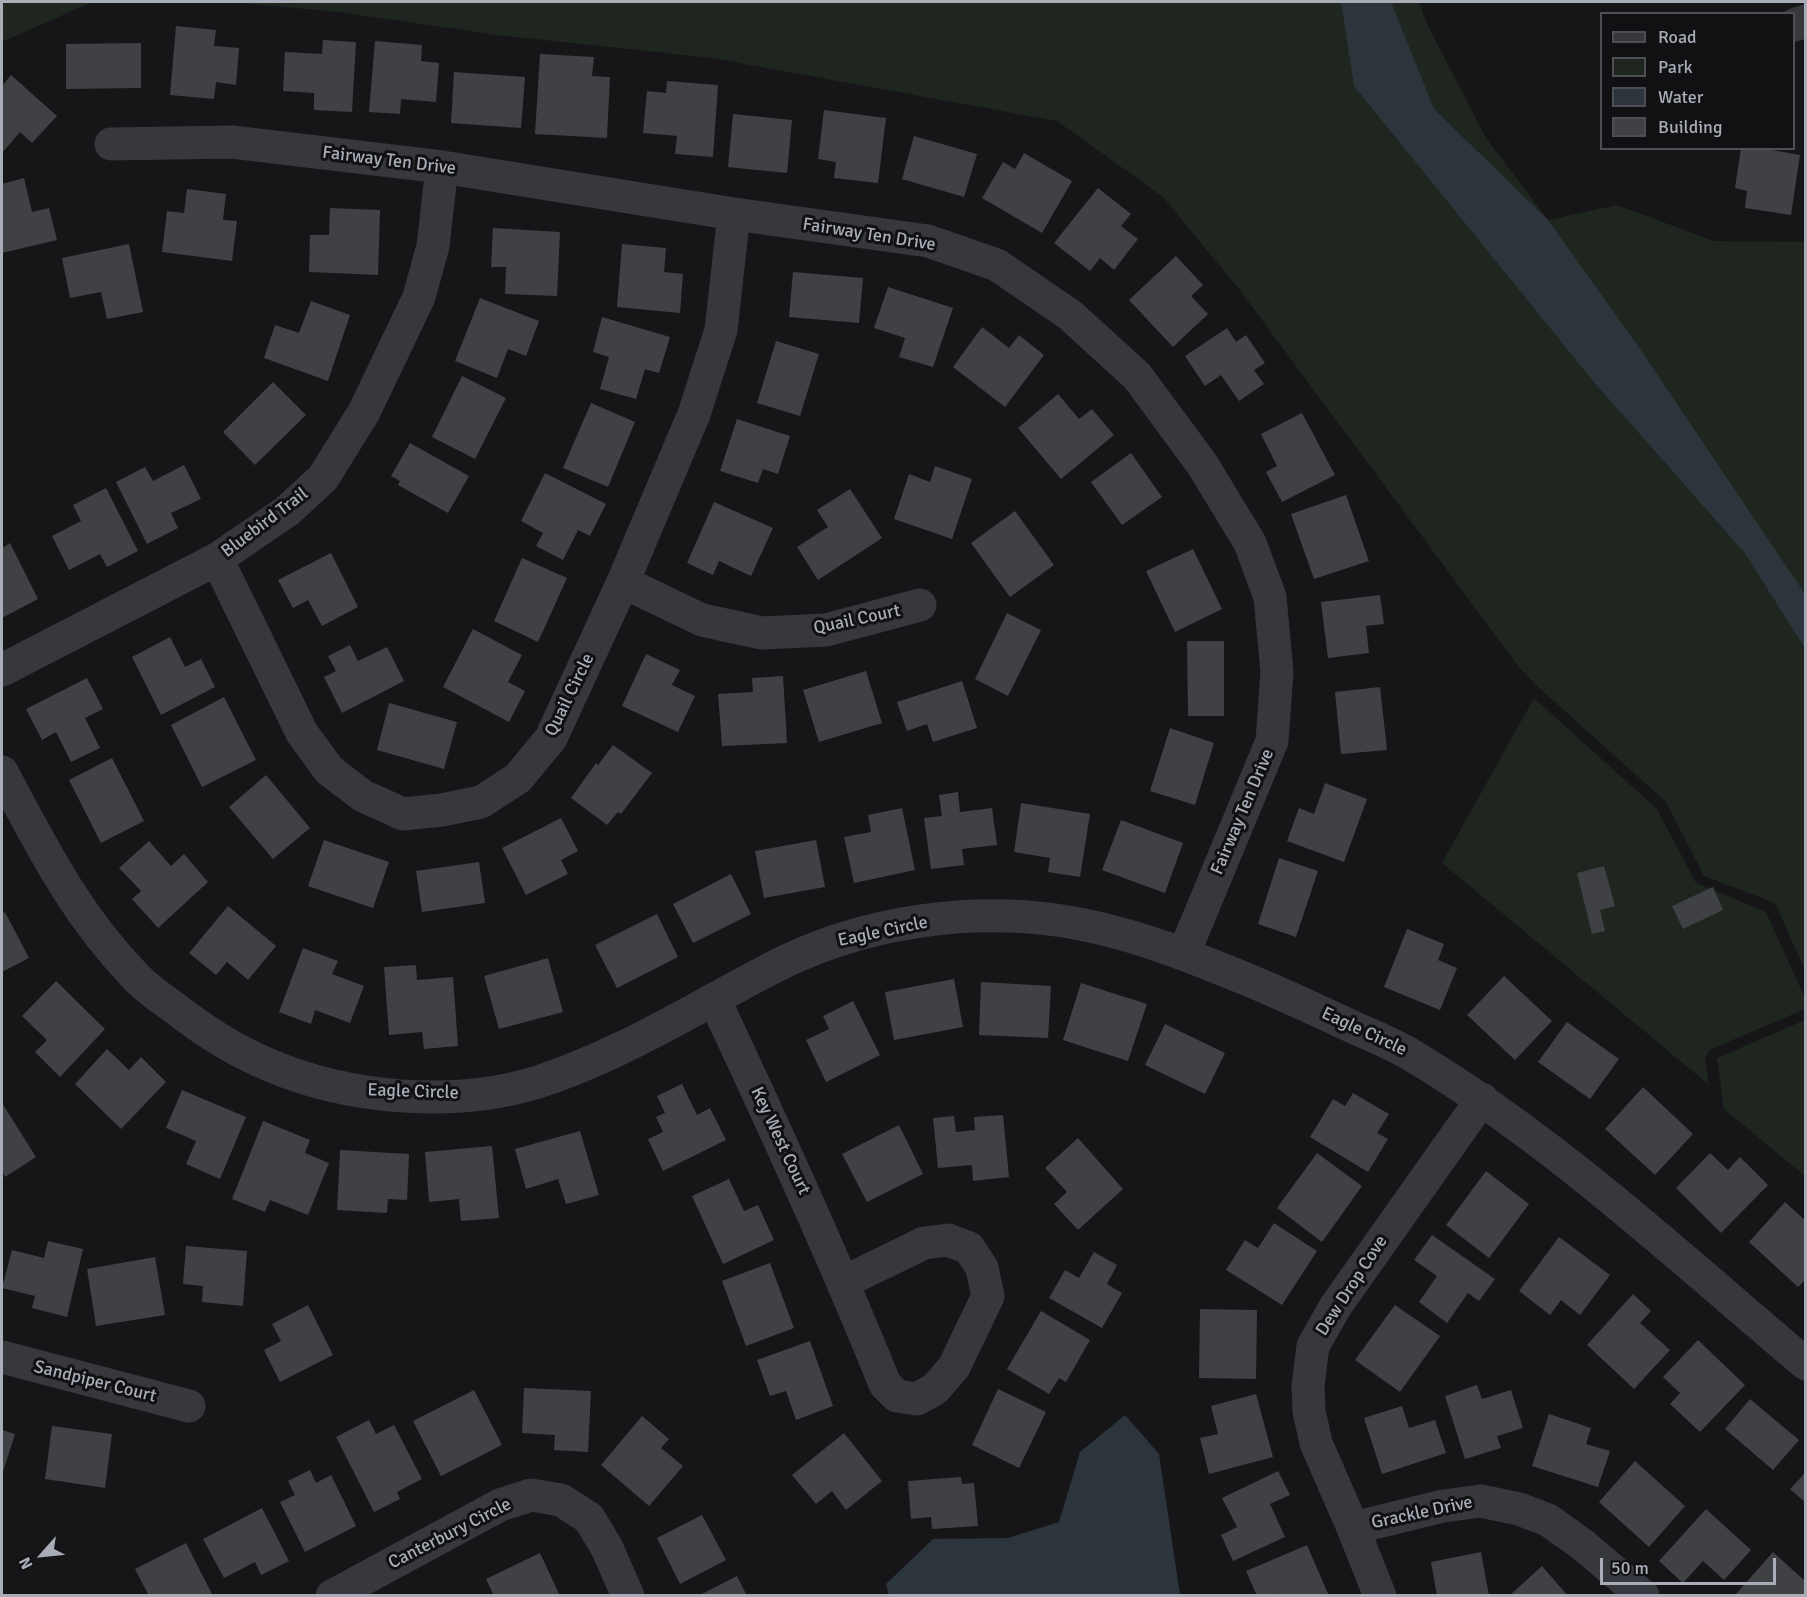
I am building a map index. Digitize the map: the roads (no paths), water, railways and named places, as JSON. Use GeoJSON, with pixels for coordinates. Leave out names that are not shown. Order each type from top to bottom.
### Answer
{"type":"FeatureCollection","features":[{"type":"Feature","properties":{"kind":"street","name":"Fairway Ten Drive"},"geometry":{"type":"LineString","coordinates":[[111,144],[232,142],[442,167],[734,214],[928,241],[997,265],[1070,315],[1137,376],[1202,464],[1250,543],[1270,597],[1277,672],[1272,741],[1184,953]]}},
{"type":"Feature","properties":{"kind":"street","name":"Bluebird Trail"},"geometry":{"type":"LineString","coordinates":[[2,670],[217,559],[287,511],[323,478],[364,412],[419,297],[433,246],[442,167]]}},
{"type":"Feature","properties":{"kind":"street","name":"Quail Circle"},"geometry":{"type":"LineString","coordinates":[[217,559],[302,733],[329,770],[363,796],[403,814],[442,810],[481,802],[518,778],[551,738],[623,582],[694,414],[721,330],[734,214]]}},
{"type":"Feature","properties":{"kind":"street","name":"Quail Court"},"geometry":{"type":"LineString","coordinates":[[623,582],[702,620],[762,633],[826,630],[920,605]]}},
{"type":"Feature","properties":{"kind":"street","name":"Eagle Circle"},"geometry":{"type":"LineString","coordinates":[[2,772],[58,878],[93,929],[138,980],[223,1043],[270,1066],[326,1084],[381,1094],[440,1097],[488,1092],[534,1083],[619,1050],[789,960],[839,940],[899,925],[1004,916],[1056,920],[1106,930],[1184,953],[1296,1000],[1407,1052],[1482,1099],[1557,1154],[1806,1364]]}},
{"type":"Feature","properties":{"kind":"street","name":"Key West Court"},"geometry":{"type":"LineString","coordinates":[[714,999],[844,1282],[885,1384],[897,1396],[917,1399],[935,1389],[954,1367],[988,1296],[982,1268],[969,1248],[948,1240],[924,1243],[844,1282]]}},
{"type":"Feature","properties":{"kind":"street","name":"Dew Drop Cove"},"geometry":{"type":"LineString","coordinates":[[1380,1596],[1316,1443],[1309,1411],[1308,1386],[1313,1346],[1335,1307],[1482,1099]]}},
{"type":"Feature","properties":{"kind":"street","name":"Sandpiper Court"},"geometry":{"type":"LineString","coordinates":[[2,1357],[189,1406]]}},
{"type":"Feature","properties":{"kind":"street","name":"Canterbury Circle"},"geometry":{"type":"LineString","coordinates":[[332,1596],[500,1505],[531,1495],[561,1500],[589,1518],[608,1548],[628,1596]]}},
{"type":"Feature","properties":{"kind":"street","name":"Grackle Drive"},"geometry":{"type":"LineString","coordinates":[[1353,1528],[1443,1506],[1481,1501],[1519,1509],[1548,1520],[1583,1545],[1642,1596]]}},
{"type":"Feature","properties":{"kind":"water"},"geometry":{"type":"Polygon","coordinates":[[[1341,2],[1391,2],[1434,109],[1548,220],[1640,349],[1805,594],[1805,648],[1744,552],[1593,381],[1354,86],[1341,2]]]}},
{"type":"Feature","properties":{"kind":"water"},"geometry":{"type":"Polygon","coordinates":[[[1125,1415],[1159,1454],[1180,1595],[889,1595],[886,1584],[933,1539],[1008,1538],[1059,1522],[1080,1452],[1125,1415]]]}}]}
